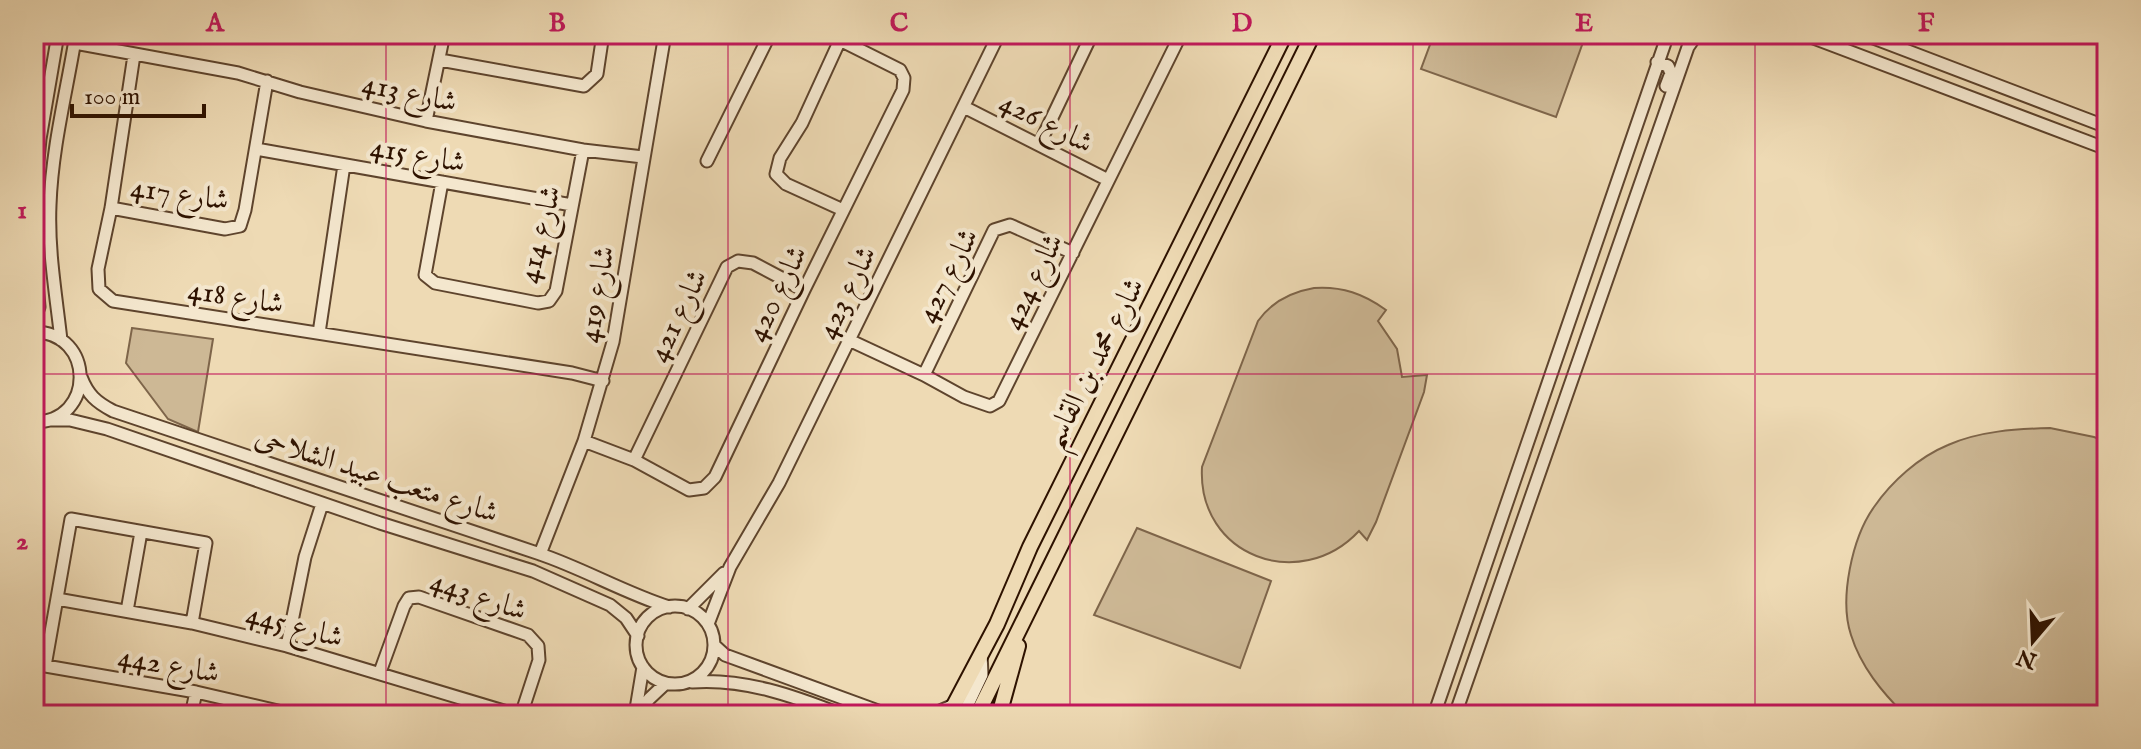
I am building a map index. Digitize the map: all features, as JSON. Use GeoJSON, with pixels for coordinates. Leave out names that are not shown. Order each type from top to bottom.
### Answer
{"type":"FeatureCollection","features":[{"type":"Feature","properties":{"kind":"main road","name":"شارع محمد بن القاسم"},"geometry":{"type":"LineString","coordinates":[[956,712],[1037,531],[1214,182],[1285,34]]}},
{"type":"Feature","properties":{"kind":"main road","name":"شارع محمد بن القاسم"},"geometry":{"type":"LineString","coordinates":[[977,715],[1313,34]]}},
{"type":"Feature","properties":{"kind":"main road"},"geometry":{"type":"LineString","coordinates":[[999,715],[1016,658],[1018,633]]}},
{"type":"Feature","properties":{"kind":"street"},"geometry":{"type":"LineString","coordinates":[[34,203],[37,138],[58,34]]}},
{"type":"Feature","properties":{"kind":"street"},"geometry":{"type":"LineString","coordinates":[[426,121],[444,34]]}},
{"type":"Feature","properties":{"kind":"street"},"geometry":{"type":"LineString","coordinates":[[440,60],[584,86],[597,74],[603,34]]}},
{"type":"Feature","properties":{"kind":"street","name":"شارع 419"},"geometry":{"type":"LineString","coordinates":[[540,554],[584,441],[613,342],[665,34]]}},
{"type":"Feature","properties":{"kind":"street"},"geometry":{"type":"LineString","coordinates":[[707,161],[770,34]]}},
{"type":"Feature","properties":{"kind":"street","name":"شارع 420"},"geometry":{"type":"LineString","coordinates":[[584,441],[634,460],[689,490],[704,488],[715,477],[903,90],[904,78],[900,70],[828,34]]}},
{"type":"Feature","properties":{"kind":"street","name":"شارع 423"},"geometry":{"type":"LineString","coordinates":[[708,624],[730,567],[779,483],[999,34]]}},
{"type":"Feature","properties":{"kind":"street"},"geometry":{"type":"LineString","coordinates":[[1039,145],[1092,34]]}},
{"type":"Feature","properties":{"kind":"street","name":"شارع 424"},"geometry":{"type":"LineString","coordinates":[[849,340],[964,397],[990,406],[999,401],[1181,34]]}},
{"type":"Feature","properties":{"kind":"street"},"geometry":{"type":"LineString","coordinates":[[1434,715],[1668,34]]}},
{"type":"Feature","properties":{"kind":"street"},"geometry":{"type":"LineString","coordinates":[[1455,715],[1683,61],[1697,34]]}},
{"type":"Feature","properties":{"kind":"street"},"geometry":{"type":"LineString","coordinates":[[1803,34],[2107,149]]}},
{"type":"Feature","properties":{"kind":"street"},"geometry":{"type":"LineString","coordinates":[[1863,34],[2107,127]]}},
{"type":"Feature","properties":{"kind":"street"},"geometry":{"type":"LineString","coordinates":[[61,340],[51,251],[50,206],[53,168],[76,38]]}},
{"type":"Feature","properties":{"kind":"street","name":"شارع 413"},"geometry":{"type":"LineString","coordinates":[[76,38],[134,55],[238,73],[300,92],[426,121],[583,150],[643,157]]}},
{"type":"Feature","properties":{"kind":"street"},"geometry":{"type":"LineString","coordinates":[[840,40],[802,123],[780,158],[776,174],[786,184],[843,210]]}},
{"type":"Feature","properties":{"kind":"street","name":"شارع 418"},"geometry":{"type":"LineString","coordinates":[[134,55],[111,208],[98,269],[99,289],[113,301],[572,373],[603,381]]}},
{"type":"Feature","properties":{"kind":"street"},"geometry":{"type":"LineString","coordinates":[[1649,160],[1647,144],[1671,73],[1668,66],[1657,62]]}},
{"type":"Feature","properties":{"kind":"street","name":"شارع 417"},"geometry":{"type":"LineString","coordinates":[[111,208],[233,229],[240,226],[267,81]]}},
{"type":"Feature","properties":{"kind":"street"},"geometry":{"type":"LineString","coordinates":[[2028,119],[2036,112],[2040,102]]}},
{"type":"Feature","properties":{"kind":"street","name":"شارع 426"},"geometry":{"type":"LineString","coordinates":[[964,107],[1108,180]]}},
{"type":"Feature","properties":{"kind":"street"},"geometry":{"type":"LineString","coordinates":[[2050,127],[2053,107]]}},
{"type":"Feature","properties":{"kind":"street","name":"شارع 415"},"geometry":{"type":"LineString","coordinates":[[256,149],[572,205]]}},
{"type":"Feature","properties":{"kind":"street","name":"شارع 414"},"geometry":{"type":"LineString","coordinates":[[442,182],[425,275],[435,283],[538,303],[549,301],[556,291],[583,150]]}},
{"type":"Feature","properties":{"kind":"street"},"geometry":{"type":"LineString","coordinates":[[319,333],[344,165]]}},
{"type":"Feature","properties":{"kind":"street","name":"شارع 427"},"geometry":{"type":"LineString","coordinates":[[924,375],[994,230],[1010,225],[1073,253]]}},
{"type":"Feature","properties":{"kind":"street"},"geometry":{"type":"LineString","coordinates":[[34,248],[39,307],[34,320]]}},
{"type":"Feature","properties":{"kind":"street","name":"شارع 421"},"geometry":{"type":"LineString","coordinates":[[634,460],[727,267],[738,261],[753,263],[804,290]]}},
{"type":"Feature","properties":{"kind":"street"},"geometry":{"type":"LineString","coordinates":[[34,332],[61,340]]}},
{"type":"Feature","properties":{"kind":"street","name":"شارع متعب عبيد الشلاحى"},"geometry":{"type":"LineString","coordinates":[[61,340],[72,350],[79,363],[88,393],[98,404],[113,411],[581,568],[640,597],[669,607]]}},
{"type":"Feature","properties":{"kind":"street"},"geometry":{"type":"LineString","coordinates":[[39,422],[63,413],[73,403],[81,377]]}},
{"type":"Feature","properties":{"kind":"street"},"geometry":{"type":"LineString","coordinates":[[1540,403],[1562,410]]}},
{"type":"Feature","properties":{"kind":"street","name":"شارع متعب عبيد الشلاحى"},"geometry":{"type":"LineString","coordinates":[[39,422],[70,420],[97,426],[322,504],[533,571],[610,605],[626,618],[638,636]]}},
{"type":"Feature","properties":{"kind":"street"},"geometry":{"type":"LineString","coordinates":[[287,646],[305,557],[322,504]]}},
{"type":"Feature","properties":{"kind":"street"},"geometry":{"type":"LineString","coordinates":[[40,665],[57,599],[71,519],[206,543],[192,623]]}},
{"type":"Feature","properties":{"kind":"street"},"geometry":{"type":"LineString","coordinates":[[127,611],[141,532]]}},
{"type":"Feature","properties":{"kind":"street","name":"شارع 423"},"geometry":{"type":"LineString","coordinates":[[688,609],[730,567]]}},
{"type":"Feature","properties":{"kind":"street","name":"شارع 443"},"geometry":{"type":"LineString","coordinates":[[380,672],[404,606],[409,598],[419,597],[528,635],[538,646],[539,660],[519,715]]}},
{"type":"Feature","properties":{"kind":"street","name":"شارع 445"},"geometry":{"type":"LineString","coordinates":[[57,599],[192,623],[287,646],[519,715]]}},
{"type":"Feature","properties":{"kind":"street"},"geometry":{"type":"LineString","coordinates":[[842,715],[772,691],[732,682],[666,683],[643,667],[637,647],[638,636],[649,617],[669,607],[688,609],[708,624],[714,645],[725,655],[889,715]]}},
{"type":"Feature","properties":{"kind":"street"},"geometry":{"type":"LineString","coordinates":[[687,682],[707,669],[714,645]]}},
{"type":"Feature","properties":{"kind":"street","name":"شارع 442"},"geometry":{"type":"LineString","coordinates":[[40,665],[196,692],[295,715]]}},
{"type":"Feature","properties":{"kind":"street"},"geometry":{"type":"LineString","coordinates":[[636,715],[643,667]]}},
{"type":"Feature","properties":{"kind":"street"},"geometry":{"type":"LineString","coordinates":[[636,715],[666,683]]}},
{"type":"Feature","properties":{"kind":"street"},"geometry":{"type":"LineString","coordinates":[[191,715],[196,692]]}},
{"type":"Feature","properties":{"kind":"street"},"geometry":{"type":"LineString","coordinates":[[931,715],[956,712]]}},
{"type":"Feature","properties":{"kind":"shaded area"},"geometry":{"type":"Polygon","coordinates":[[[1434,34],[1586,34],[1556,117],[1421,69],[1434,34]]]}},
{"type":"Feature","properties":{"kind":"shaded area"},"geometry":{"type":"Polygon","coordinates":[[[1314,288],[1352,292],[1386,310],[1378,321],[1397,349],[1402,377],[1427,375],[1424,392],[1367,540],[1359,531],[1335,550],[1309,560],[1282,562],[1256,556],[1234,543],[1216,523],[1205,498],[1202,467],[1258,321],[1283,298],[1314,288]]]}},
{"type":"Feature","properties":{"kind":"shaded area"},"geometry":{"type":"Polygon","coordinates":[[[132,328],[213,339],[198,432],[168,419],[126,363],[132,328]]]}},
{"type":"Feature","properties":{"kind":"shaded area"},"geometry":{"type":"Polygon","coordinates":[[[2050,428],[2107,442],[2107,715],[1905,715],[1866,668],[1855,647],[1848,620],[1846,604],[1850,569],[1866,520],[1898,479],[1937,450],[1985,434],[2050,428]]]}},
{"type":"Feature","properties":{"kind":"shaded area"},"geometry":{"type":"Polygon","coordinates":[[[1137,528],[1271,581],[1240,668],[1094,615],[1137,528]]]}}]}
